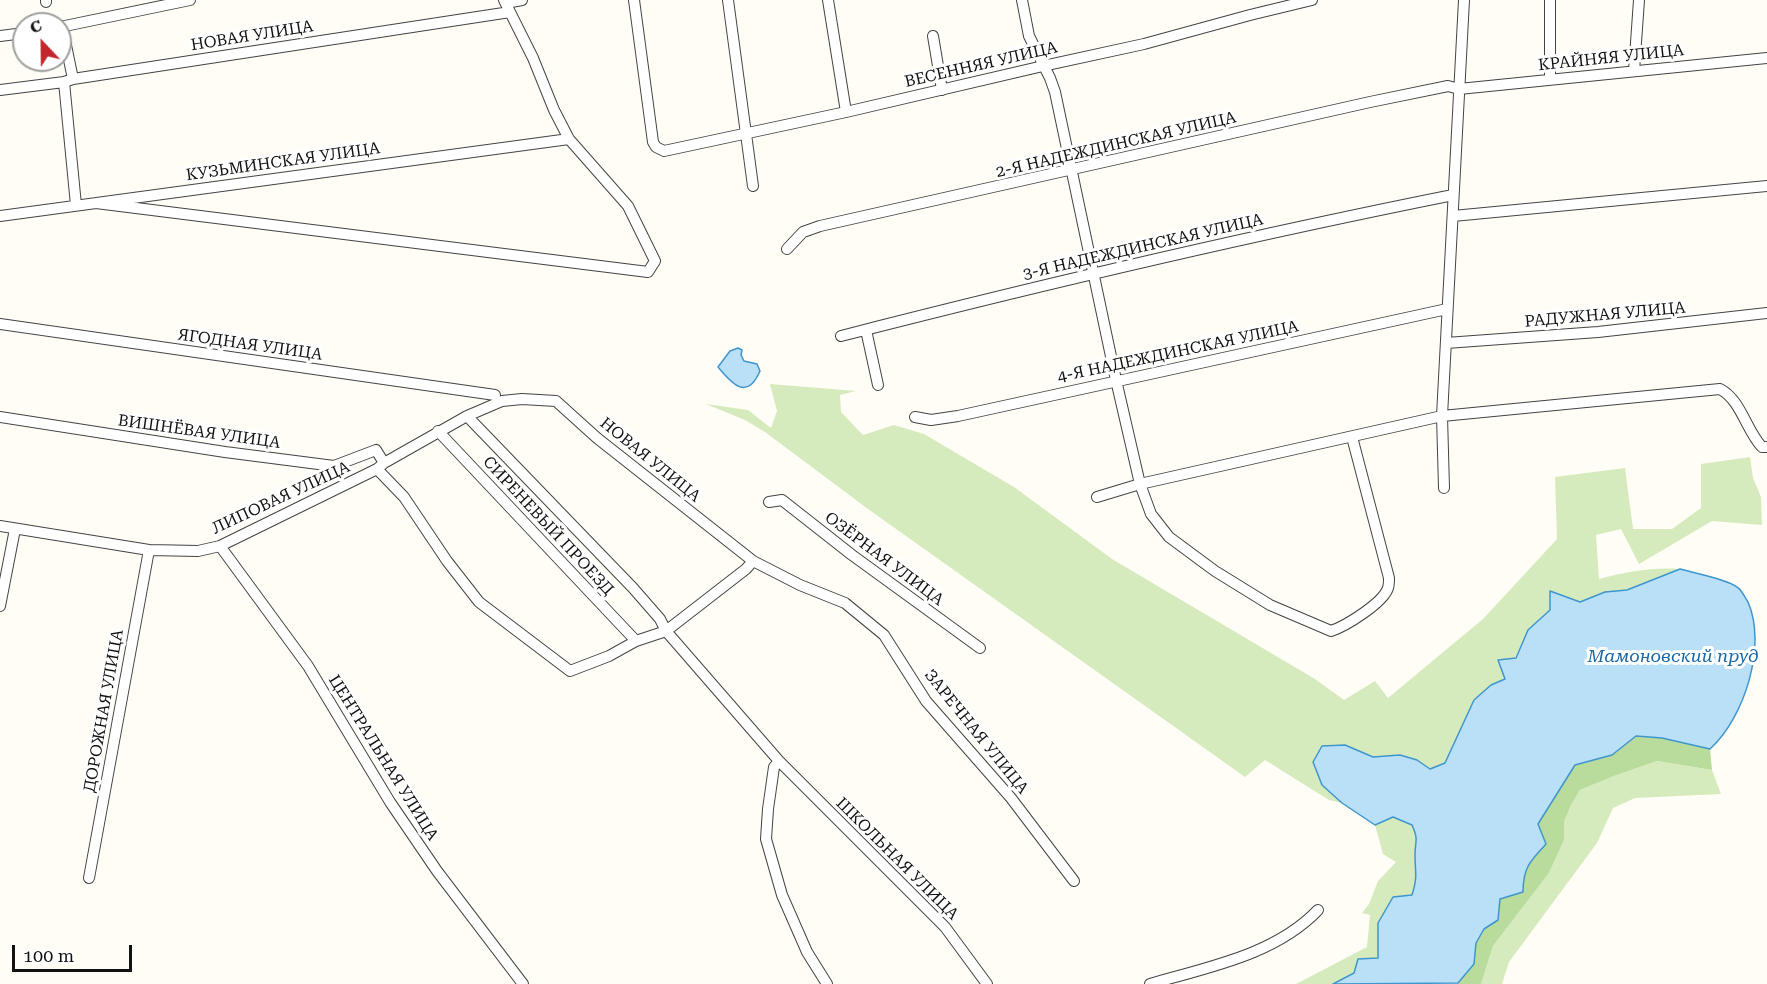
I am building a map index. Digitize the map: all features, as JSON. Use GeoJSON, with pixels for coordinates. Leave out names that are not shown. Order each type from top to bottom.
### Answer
{"type":"FeatureCollection","features":[{"type":"Feature","properties":{"kind":"street"},"geometry":{"type":"LineString","coordinates":[[72,25],[190,0]]}},
{"type":"Feature","properties":{"kind":"street","name":"НОВАЯ УЛИЦА"},"geometry":{"type":"LineString","coordinates":[[0,90],[507,5],[522,0]]}},
{"type":"Feature","properties":{"kind":"street","name":"ВЕСЕННЯЯ УЛИЦА"},"geometry":{"type":"LineString","coordinates":[[634,0],[653,142],[656,147],[664,150],[846,112],[1144,44],[1312,0]]}},
{"type":"Feature","properties":{"kind":"street"},"geometry":{"type":"LineString","coordinates":[[728,0],[753,186]]}},
{"type":"Feature","properties":{"kind":"street"},"geometry":{"type":"LineString","coordinates":[[828,0],[846,112]]}},
{"type":"Feature","properties":{"kind":"street"},"geometry":{"type":"LineString","coordinates":[[1022,0],[1029,36],[1055,92],[1116,380],[1140,484],[1151,514],[1169,537],[1258,599],[1331,631],[1344,626],[1382,598],[1388,588],[1389,578],[1352,437]]}},
{"type":"Feature","properties":{"kind":"street"},"geometry":{"type":"LineString","coordinates":[[1444,488],[1442,416],[1464,0]]}},
{"type":"Feature","properties":{"kind":"street"},"geometry":{"type":"LineString","coordinates":[[1550,0],[1550,79]]}},
{"type":"Feature","properties":{"kind":"street"},"geometry":{"type":"LineString","coordinates":[[1634,71],[1639,0]]}},
{"type":"Feature","properties":{"kind":"street"},"geometry":{"type":"LineString","coordinates":[[96,203],[648,272],[655,261],[628,206],[569,138],[554,111],[533,58],[507,5]]}},
{"type":"Feature","properties":{"kind":"street"},"geometry":{"type":"LineString","coordinates":[[933,36],[942,90]]}},
{"type":"Feature","properties":{"kind":"street","name":"КРАЙНЯЯ УЛИЦА"},"geometry":{"type":"LineString","coordinates":[[1459,89],[1767,58]]}},
{"type":"Feature","properties":{"kind":"street"},"geometry":{"type":"LineString","coordinates":[[67,72],[76,205]]}},
{"type":"Feature","properties":{"kind":"street","name":"2-Я НАДЕЖДИНСКАЯ УЛИЦА"},"geometry":{"type":"LineString","coordinates":[[787,249],[803,232],[820,226],[1370,102],[1448,86],[1459,89]]}},
{"type":"Feature","properties":{"kind":"street","name":"КУЗЬМИНСКАЯ УЛИЦА"},"geometry":{"type":"LineString","coordinates":[[0,216],[569,138]]}},
{"type":"Feature","properties":{"kind":"street"},"geometry":{"type":"LineString","coordinates":[[1453,216],[1767,186]]}},
{"type":"Feature","properties":{"kind":"street","name":"3-Я НАДЕЖДИНСКАЯ УЛИЦА"},"geometry":{"type":"LineString","coordinates":[[841,336],[989,298],[1351,215],[1453,195]]}},
{"type":"Feature","properties":{"kind":"street","name":"4-Я НАДЕЖДИНСКАЯ УЛИЦА"},"geometry":{"type":"LineString","coordinates":[[915,417],[931,420],[958,416],[1447,309]]}},
{"type":"Feature","properties":{"kind":"street","name":"РАДУЖНАЯ УЛИЦА"},"geometry":{"type":"LineString","coordinates":[[1446,343],[1598,332],[1767,313]]}},
{"type":"Feature","properties":{"kind":"street","name":"ЯГОДНАЯ УЛИЦА"},"geometry":{"type":"LineString","coordinates":[[0,324],[495,395]]}},
{"type":"Feature","properties":{"kind":"street"},"geometry":{"type":"LineString","coordinates":[[866,330],[878,385]]}},
{"type":"Feature","properties":{"kind":"street"},"geometry":{"type":"LineString","coordinates":[[1097,497],[1140,484],[1442,416],[1720,389],[1730,394],[1755,439],[1762,447],[1767,447]]}},
{"type":"Feature","properties":{"kind":"street","name":"НОВАЯ УЛИЦА"},"geometry":{"type":"LineString","coordinates":[[522,399],[556,401],[597,438],[753,561]]}},
{"type":"Feature","properties":{"kind":"street","name":"ЛИПОВАЯ УЛИЦА"},"geometry":{"type":"LineString","coordinates":[[0,526],[149,550],[198,551],[220,546],[380,466],[466,416],[502,401],[522,399]]}},
{"type":"Feature","properties":{"kind":"street","name":"ШКОЛЬНАЯ УЛИЦА"},"geometry":{"type":"LineString","coordinates":[[466,416],[633,588],[660,620],[666,631],[779,761],[945,927],[987,984]]}},
{"type":"Feature","properties":{"kind":"street","name":"ВИШНЁВАЯ УЛИЦА"},"geometry":{"type":"LineString","coordinates":[[0,417],[225,452],[334,466],[376,450],[380,466]]}},
{"type":"Feature","properties":{"kind":"street","name":"СИРЕНЕВЫЙ ПРОЕЗД"},"geometry":{"type":"LineString","coordinates":[[438,431],[636,641]]}},
{"type":"Feature","properties":{"kind":"street"},"geometry":{"type":"LineString","coordinates":[[380,466],[479,602],[570,671],[609,656],[636,641],[666,631],[746,569],[753,561]]}},
{"type":"Feature","properties":{"kind":"street","name":"ОЗЁРНАЯ УЛИЦА"},"geometry":{"type":"LineString","coordinates":[[769,502],[782,501],[980,648]]}},
{"type":"Feature","properties":{"kind":"street"},"geometry":{"type":"LineString","coordinates":[[0,606],[15,529]]}},
{"type":"Feature","properties":{"kind":"street","name":"ЦЕНТРАЛЬНАЯ УЛИЦА"},"geometry":{"type":"LineString","coordinates":[[220,546],[308,666],[390,802],[437,871],[523,984]]}},
{"type":"Feature","properties":{"kind":"street","name":"ДОРОЖНАЯ УЛИЦА"},"geometry":{"type":"LineString","coordinates":[[89,878],[149,550]]}},
{"type":"Feature","properties":{"kind":"street","name":"ЗАРЕЧНАЯ УЛИЦА"},"geometry":{"type":"LineString","coordinates":[[753,561],[800,585],[845,603],[884,635],[926,701],[1011,798],[1074,881]]}},
{"type":"Feature","properties":{"kind":"street"},"geometry":{"type":"LineString","coordinates":[[779,761],[774,767],[766,839],[782,895],[807,952],[827,984]]}},
{"type":"Feature","properties":{"kind":"street"},"geometry":{"type":"LineString","coordinates":[[1150,984],[1238,959],[1303,926],[1318,910]]}},
{"type":"Feature","properties":{"kind":"green space"},"geometry":{"type":"Polygon","coordinates":[[[770,384],[856,391],[840,395],[841,412],[863,435],[894,425],[924,434],[1014,487],[1112,559],[1315,679],[1344,700],[1375,681],[1388,698],[1483,619],[1557,539],[1555,477],[1625,468],[1633,529],[1672,529],[1701,508],[1701,464],[1750,457],[1753,478],[1761,497],[1762,525],[1712,521],[1639,564],[1621,529],[1596,535],[1599,579],[1639,571],[1680,569],[1627,590],[1605,592],[1550,610],[1528,630],[1505,679],[1491,685],[1456,739],[1445,763],[1430,769],[1417,760],[1400,755],[1373,757],[1345,745],[1322,785],[1342,803],[1329,800],[1265,760],[1245,777],[868,509],[765,432],[745,420],[706,404],[748,410],[771,428],[777,411],[770,384]]]}},
{"type":"Feature","properties":{"kind":"green space"},"geometry":{"type":"Polygon","coordinates":[[[1636,736],[1662,738],[1710,749],[1712,770],[1657,761],[1580,790],[1564,822],[1564,840],[1549,873],[1493,946],[1481,984],[1457,984],[1474,964],[1476,943],[1484,929],[1498,920],[1500,899],[1523,892],[1526,871],[1546,844],[1538,824],[1575,765],[1612,755],[1636,736]]]}},
{"type":"Feature","properties":{"kind":"green space"},"geometry":{"type":"Polygon","coordinates":[[[1657,761],[1712,770],[1721,794],[1635,798],[1613,808],[1597,843],[1509,962],[1502,984],[1481,984],[1493,946],[1549,873],[1564,840],[1564,822],[1580,790],[1657,761]]]}},
{"type":"Feature","properties":{"kind":"green space"},"geometry":{"type":"Polygon","coordinates":[[[1393,817],[1412,825],[1418,838],[1415,854],[1417,878],[1412,895],[1378,923],[1378,958],[1333,984],[1296,984],[1367,947],[1370,915],[1362,913],[1369,904],[1378,881],[1396,862],[1383,854],[1375,825],[1393,817]]]}},
{"type":"Feature","properties":{"kind":"water"},"geometry":{"type":"Polygon","coordinates":[[[738,348],[742,350],[741,355],[744,361],[757,364],[760,371],[755,380],[745,387],[734,384],[718,367],[730,351],[738,348]]]}},
{"type":"Feature","properties":{"kind":"water","name":"Мамоновский пруд"},"geometry":{"type":"Polygon","coordinates":[[[1680,569],[1718,579],[1737,587],[1748,602],[1753,619],[1754,659],[1749,680],[1733,719],[1722,735],[1710,749],[1662,738],[1636,736],[1612,755],[1575,765],[1538,824],[1546,844],[1528,865],[1523,892],[1500,899],[1498,920],[1484,929],[1476,943],[1474,964],[1458,983],[1333,984],[1354,973],[1358,959],[1378,958],[1378,923],[1393,897],[1412,895],[1416,879],[1416,838],[1412,825],[1393,817],[1375,825],[1342,803],[1322,785],[1313,762],[1322,746],[1345,745],[1373,757],[1400,755],[1417,760],[1430,769],[1445,763],[1474,700],[1491,685],[1505,679],[1498,660],[1516,658],[1528,630],[1550,610],[1550,591],[1580,602],[1605,592],[1627,590],[1680,569]]]}}]}
